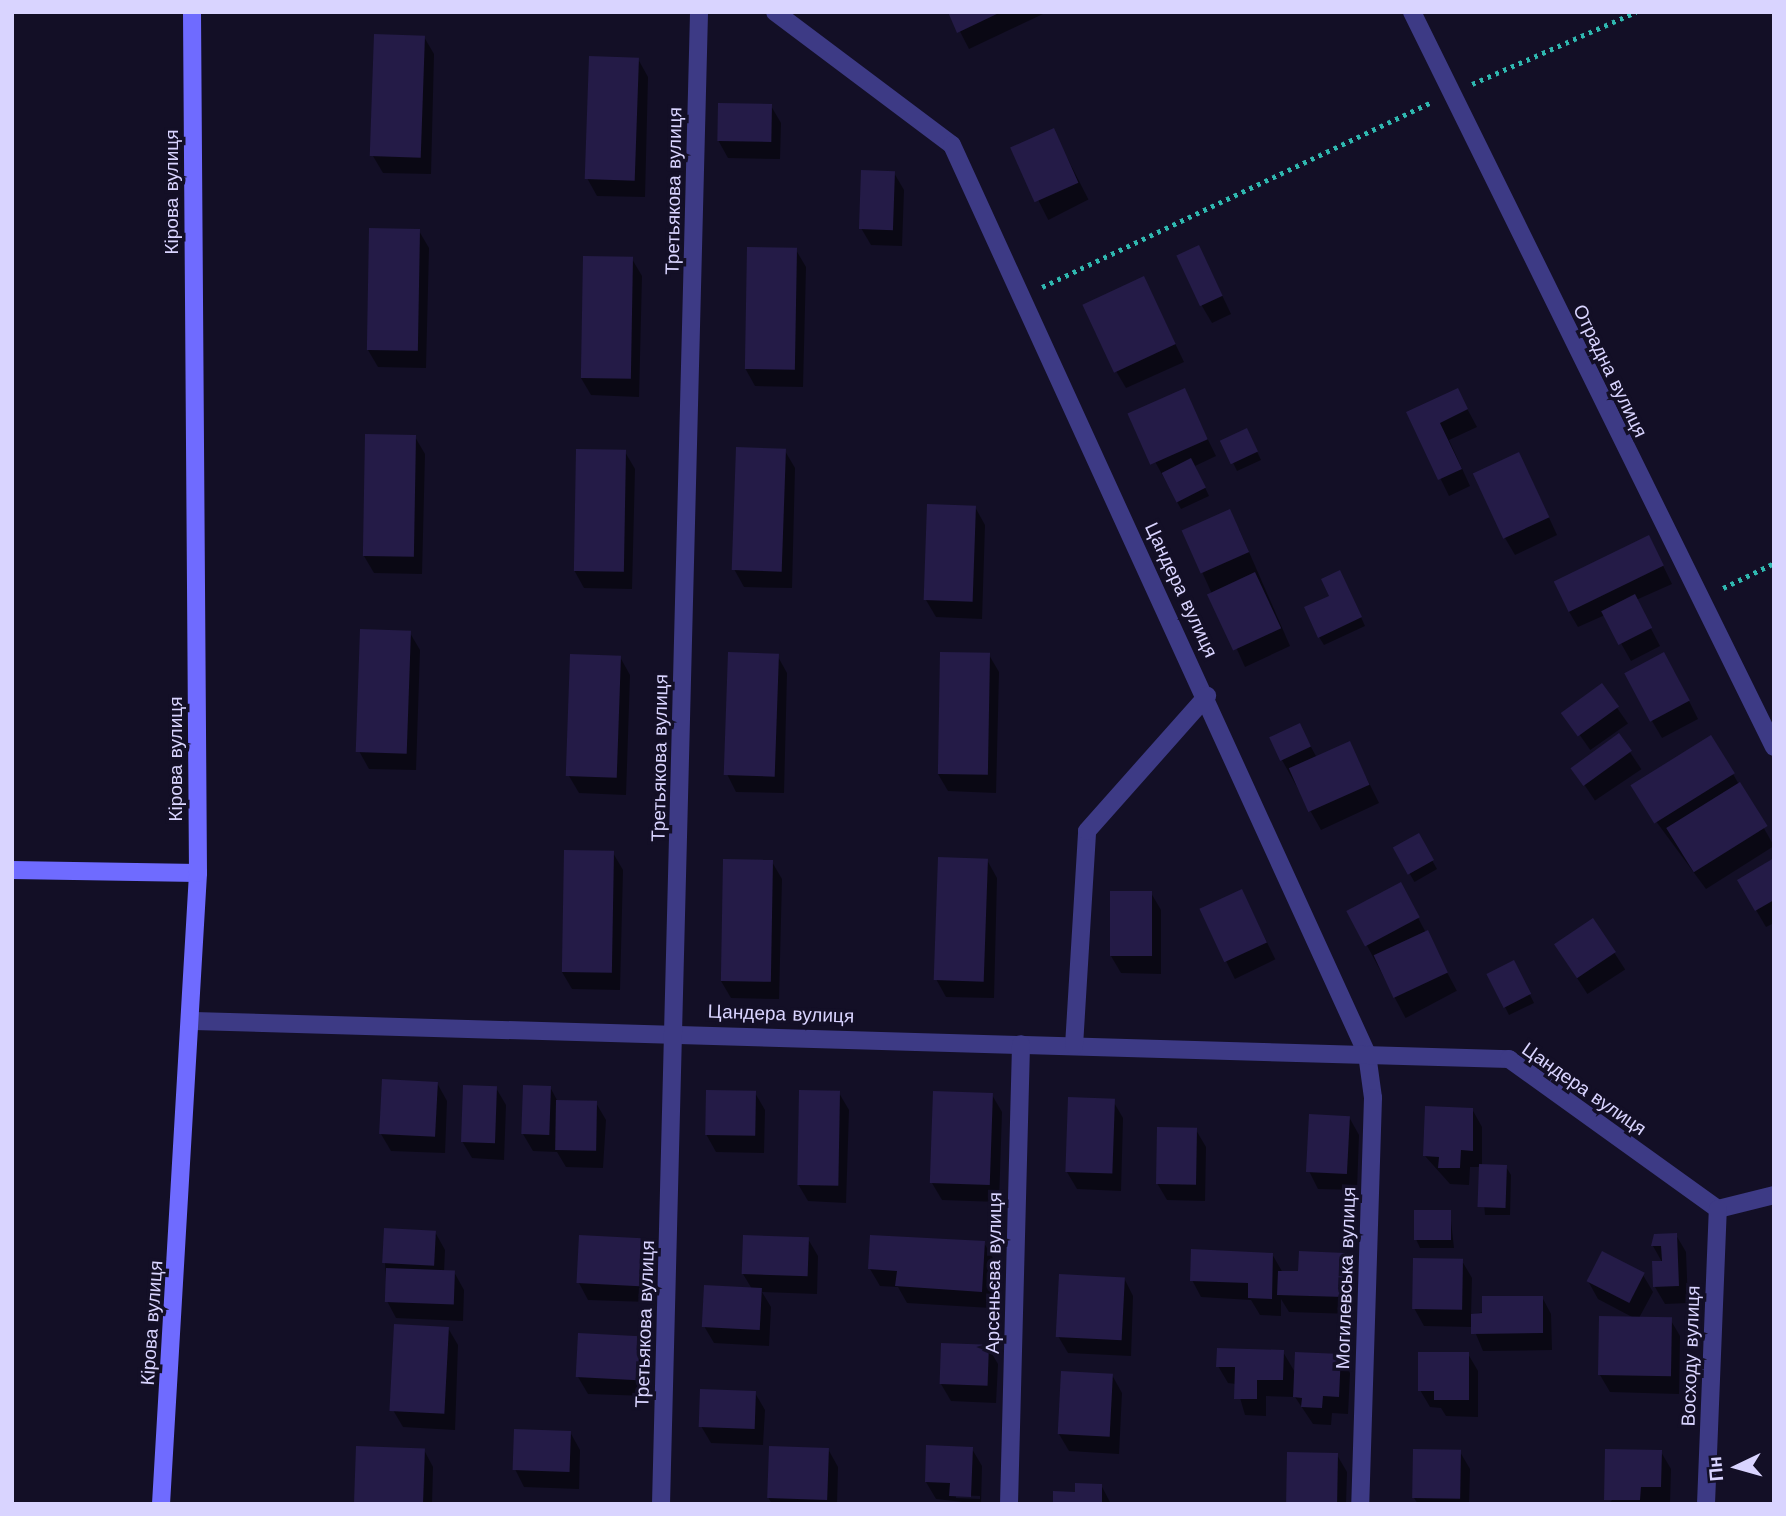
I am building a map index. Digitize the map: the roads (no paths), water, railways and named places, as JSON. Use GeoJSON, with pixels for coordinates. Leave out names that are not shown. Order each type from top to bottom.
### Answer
{"type":"FeatureCollection","features":[{"type":"Feature","properties":{"kind":"main road","name":"Кірова вулиця"},"geometry":{"type":"LineString","coordinates":[[161,1504],[194,1021],[198,873],[192,12]]}},
{"type":"Feature","properties":{"kind":"main road"},"geometry":{"type":"LineString","coordinates":[[12,870],[198,873]]}},
{"type":"Feature","properties":{"kind":"street","name":"Третьякова вулиця"},"geometry":{"type":"LineString","coordinates":[[660,1504],[675,1031],[699,12]]}},
{"type":"Feature","properties":{"kind":"street","name":"Цандера вулиця"},"geometry":{"type":"LineString","coordinates":[[775,12],[952,145],[1207,696],[1367,1054]]}},
{"type":"Feature","properties":{"kind":"street","name":"Отрадна вулиця"},"geometry":{"type":"LineString","coordinates":[[1412,12],[1774,747]]}},
{"type":"Feature","properties":{"kind":"street"},"geometry":{"type":"LineString","coordinates":[[1074,1046],[1087,831],[1207,696]]}},
{"type":"Feature","properties":{"kind":"street","name":"Цандера вулиця"},"geometry":{"type":"LineString","coordinates":[[194,1021],[675,1031],[1509,1059],[1718,1209]]}},
{"type":"Feature","properties":{"kind":"street","name":"Арсеньєва вулиця"},"geometry":{"type":"LineString","coordinates":[[1009,1504],[1021,1044]]}},
{"type":"Feature","properties":{"kind":"street","name":"Могилевська вулиця"},"geometry":{"type":"LineString","coordinates":[[1360,1504],[1373,1098],[1367,1054]]}},
{"type":"Feature","properties":{"kind":"street"},"geometry":{"type":"LineString","coordinates":[[1718,1209],[1774,1195]]}},
{"type":"Feature","properties":{"kind":"street","name":"Восходу вулиця"},"geometry":{"type":"LineString","coordinates":[[1706,1504],[1718,1209]]}}]}
